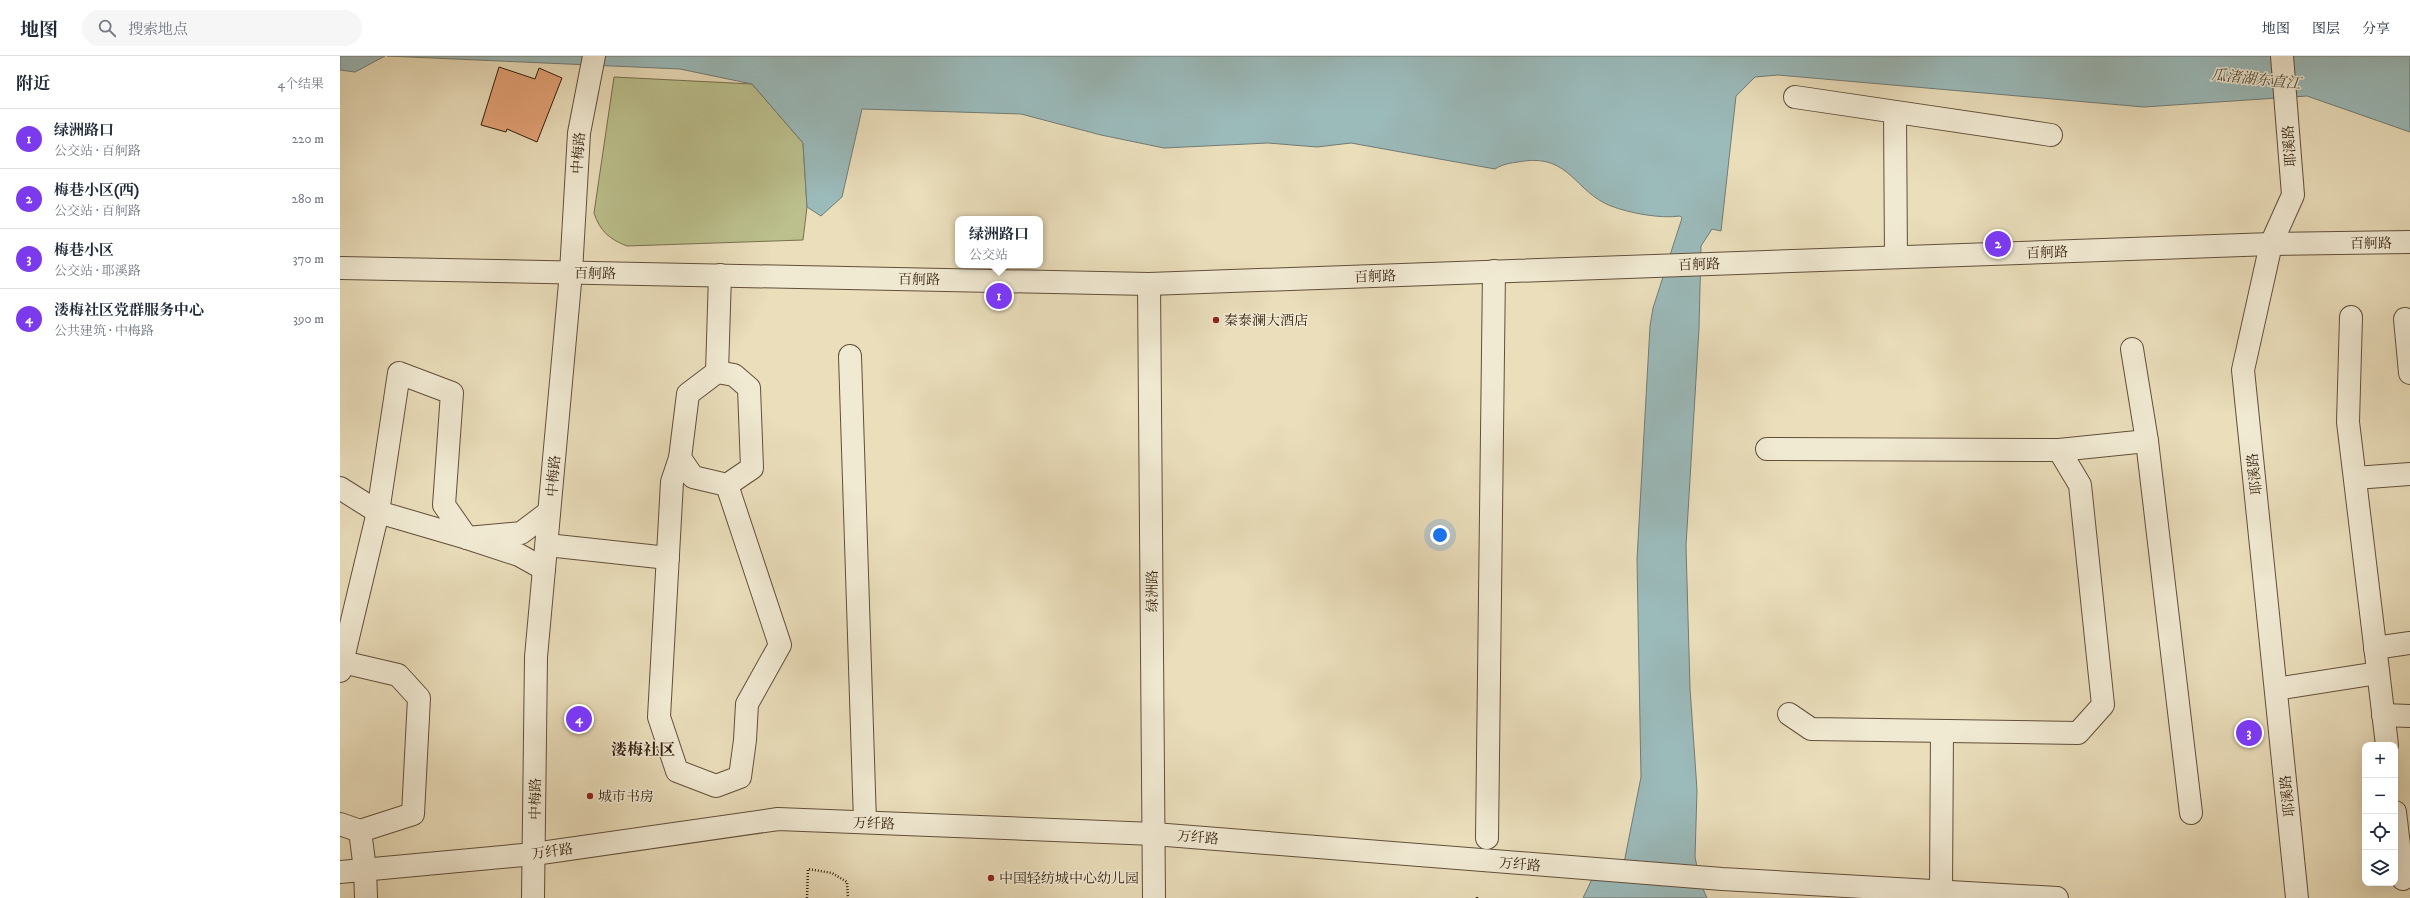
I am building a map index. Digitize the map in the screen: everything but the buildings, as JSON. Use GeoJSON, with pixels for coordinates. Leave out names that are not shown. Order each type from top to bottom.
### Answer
{"type":"FeatureCollection","features":[{"type":"Feature","properties":{"kind":"street","name":"中梅路"},"geometry":{"type":"LineString","coordinates":[[533,898],[536,657],[571,272],[579,133],[594,56]]}},
{"type":"Feature","properties":{"kind":"street","name":"耶溪路"},"geometry":{"type":"LineString","coordinates":[[2282,56],[2293,195],[2271,244],[2243,370],[2297,898]]}},
{"type":"Feature","properties":{"kind":"street"},"geometry":{"type":"LineString","coordinates":[[1795,97],[2051,135]]}},
{"type":"Feature","properties":{"kind":"street"},"geometry":{"type":"LineString","coordinates":[[1895,113],[1896,257]]}},
{"type":"Feature","properties":{"kind":"street","name":"百舸路"},"geometry":{"type":"LineString","coordinates":[[342,268],[1149,284],[2271,244],[2410,242]]}},
{"type":"Feature","properties":{"kind":"street"},"geometry":{"type":"LineString","coordinates":[[1487,838],[1494,271]]}},
{"type":"Feature","properties":{"kind":"street"},"geometry":{"type":"LineString","coordinates":[[717,372],[720,275]]}},
{"type":"Feature","properties":{"kind":"street","name":"绿洲路"},"geometry":{"type":"LineString","coordinates":[[1149,284],[1154,898]]}},
{"type":"Feature","properties":{"kind":"street"},"geometry":{"type":"LineString","coordinates":[[2351,317],[2348,422],[2387,742]]}},
{"type":"Feature","properties":{"kind":"street"},"geometry":{"type":"LineString","coordinates":[[2405,319],[2410,373]]}},
{"type":"Feature","properties":{"kind":"street"},"geometry":{"type":"LineString","coordinates":[[2132,349],[2147,442],[2191,813]]}},
{"type":"Feature","properties":{"kind":"street"},"geometry":{"type":"LineString","coordinates":[[850,356],[865,822]]}},
{"type":"Feature","properties":{"kind":"street"},"geometry":{"type":"LineString","coordinates":[[680,458],[693,477],[727,485],[752,468],[749,388],[734,375],[717,372],[688,394],[680,458],[672,482],[659,717],[678,771],[716,786],[740,777],[745,740],[747,704],[780,645],[727,485]]}},
{"type":"Feature","properties":{"kind":"street"},"geometry":{"type":"LineString","coordinates":[[340,824],[360,831],[413,814],[419,698],[398,675],[341,666],[378,512],[399,373],[452,393],[444,505],[467,538]]}},
{"type":"Feature","properties":{"kind":"street"},"geometry":{"type":"LineString","coordinates":[[1767,449],[2059,450],[2147,442]]}},
{"type":"Feature","properties":{"kind":"street"},"geometry":{"type":"LineString","coordinates":[[1789,714],[1811,729],[2078,733],[2103,705],[2080,485],[2059,450]]}},
{"type":"Feature","properties":{"kind":"street"},"geometry":{"type":"LineString","coordinates":[[2355,478],[2410,474]]}},
{"type":"Feature","properties":{"kind":"street"},"geometry":{"type":"LineString","coordinates":[[340,488],[378,512],[519,555],[544,569]]}},
{"type":"Feature","properties":{"kind":"street"},"geometry":{"type":"LineString","coordinates":[[467,538],[521,533],[550,512]]}},
{"type":"Feature","properties":{"kind":"street"},"geometry":{"type":"LineString","coordinates":[[546,545],[668,558]]}},
{"type":"Feature","properties":{"kind":"street"},"geometry":{"type":"LineString","coordinates":[[2375,648],[2410,643]]}},
{"type":"Feature","properties":{"kind":"street"},"geometry":{"type":"LineString","coordinates":[[2276,689],[2378,673]]}},
{"type":"Feature","properties":{"kind":"street"},"geometry":{"type":"LineString","coordinates":[[2383,715],[2410,716]]}},
{"type":"Feature","properties":{"kind":"street"},"geometry":{"type":"LineString","coordinates":[[1941,892],[1942,731]]}},
{"type":"Feature","properties":{"kind":"street"},"geometry":{"type":"LineString","coordinates":[[2395,814],[2403,880]]}},
{"type":"Feature","properties":{"kind":"street","name":"万纤路"},"geometry":{"type":"LineString","coordinates":[[340,872],[534,854],[778,819],[1154,834],[1722,880],[2008,897],[2057,898]]}},
{"type":"Feature","properties":{"kind":"street"},"geometry":{"type":"LineString","coordinates":[[360,831],[365,869],[366,898]]}},
{"type":"Feature","properties":{"kind":"path"},"geometry":{"type":"LineString","coordinates":[[807,898],[808,869],[832,873],[847,882],[848,898]]}},
{"type":"Feature","properties":{"kind":"green space"},"geometry":{"type":"Polygon","coordinates":[[[614,77],[752,84],[803,143],[807,207],[803,240],[627,246],[606,234],[599,225],[594,213],[614,77]]]}},
{"type":"Feature","properties":{"kind":"water"},"geometry":{"type":"Polygon","coordinates":[[[340,56],[385,56],[355,72],[340,70],[340,56]]]}},
{"type":"Feature","properties":{"kind":"water","name":"瓜渚湖东直江"},"geometry":{"type":"Polygon","coordinates":[[[387,56],[2410,56],[2410,132],[2307,96],[2144,107],[1778,75],[1755,77],[1736,96],[1721,231],[1712,229],[1701,246],[1699,329],[1686,546],[1690,688],[1697,790],[1695,857],[1700,882],[1707,898],[1583,898],[1592,879],[1623,868],[1641,777],[1637,559],[1650,326],[1653,308],[1682,218],[1680,216],[1664,217],[1645,215],[1611,206],[1599,200],[1562,169],[1552,164],[1539,161],[1524,161],[1495,169],[1351,143],[1317,147],[1268,143],[1164,148],[1101,135],[1021,114],[862,109],[842,197],[821,216],[807,207],[803,143],[752,84],[680,69],[387,56]]]}},
{"type":"Feature","properties":{"kind":"place","name":"梅巷小区(西)"},"geometry":{"type":"Point","coordinates":[1998,244]}},
{"type":"Feature","properties":{"kind":"place","name":"绿洲路口"},"geometry":{"type":"Point","coordinates":[999,296]}},
{"type":"Feature","properties":{"kind":"place","name":"秦泰澜大酒店"},"geometry":{"type":"Point","coordinates":[1216,320]}},
{"type":"Feature","properties":{"kind":"place","name":"溇梅社区党群服务中心"},"geometry":{"type":"Point","coordinates":[579,719]}},
{"type":"Feature","properties":{"kind":"place","name":"梅巷小区"},"geometry":{"type":"Point","coordinates":[2249,733]}},
{"type":"Feature","properties":{"kind":"place","name":"城市书房"},"geometry":{"type":"Point","coordinates":[590,796]}},
{"type":"Feature","properties":{"kind":"place","name":"中国轻纺城中心幼儿园"},"geometry":{"type":"Point","coordinates":[991,878]}},
{"type":"Feature","properties":{"kind":"district","name":"溇梅社区"},"geometry":{"type":"Point","coordinates":[643,749]}}]}
